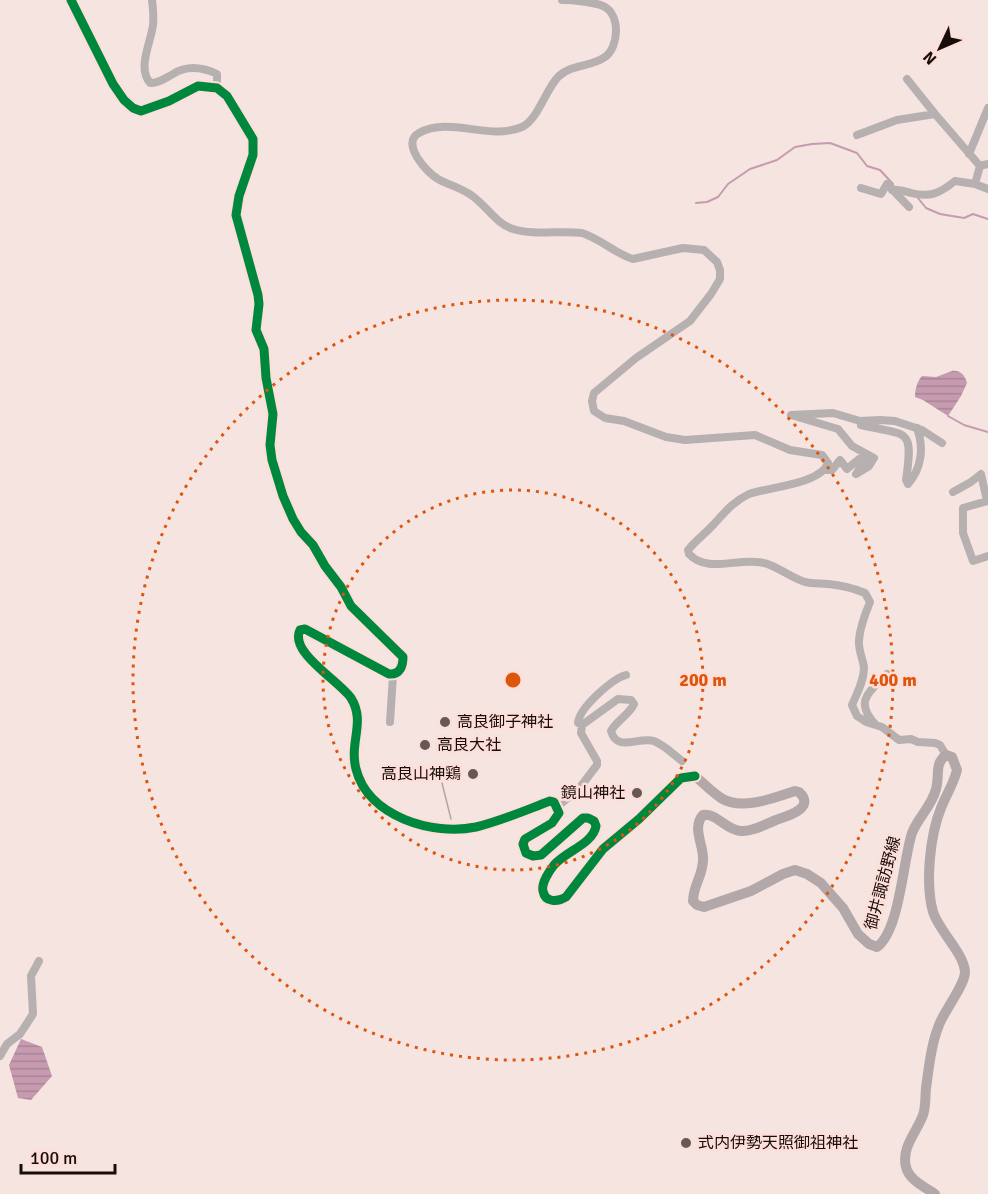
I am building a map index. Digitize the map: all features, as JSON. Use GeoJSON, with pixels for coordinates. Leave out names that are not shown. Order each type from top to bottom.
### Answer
{"type":"FeatureCollection","features":[{"type":"Feature","properties":{"kind":"main road","name":"御井諏訪野線"},"geometry":{"type":"LineString","coordinates":[[695,776],[721,798],[733,803],[746,804],[795,791],[800,792],[804,800],[800,810],[790,816],[745,831],[731,829],[716,818],[707,814],[703,815],[698,825],[703,872],[693,894],[693,901],[697,905],[704,907],[751,891],[795,870],[821,883],[843,908],[858,934],[868,944],[878,947],[885,938],[892,919],[904,876],[912,832],[930,804],[937,788],[938,765],[946,755]]}},
{"type":"Feature","properties":{"kind":"main road"},"geometry":{"type":"LineString","coordinates":[[935,1194],[910,1175],[906,1166],[906,1152],[911,1136],[923,1115],[932,1049],[939,1026],[963,981],[965,972],[962,962],[933,912],[930,884],[929,868],[937,823],[957,770],[952,757],[946,755]]}},
{"type":"Feature","properties":{"kind":"street"},"geometry":{"type":"LineString","coordinates":[[71,0],[113,84],[133,108],[141,111],[150,108],[198,86],[217,88],[227,96],[253,139],[253,155],[239,196],[236,215],[260,304],[256,330],[264,350],[266,378],[273,414],[270,445],[272,460],[292,519],[313,545],[351,606],[403,657],[403,664],[393,675]]}},
{"type":"Feature","properties":{"kind":"street"},"geometry":{"type":"LineString","coordinates":[[153,0],[153,24],[145,74],[147,80],[150,83],[156,83],[183,69],[198,68],[217,74],[217,88]]}},
{"type":"Feature","properties":{"kind":"street"},"geometry":{"type":"LineString","coordinates":[[562,0],[603,6],[609,10],[616,27],[615,42],[611,52],[596,62],[565,71],[547,91],[536,112],[524,126],[502,132],[437,127],[414,137],[412,142],[414,153],[432,175],[472,195],[503,224],[513,230],[582,233],[592,236],[633,259],[690,248],[704,250],[717,262],[720,279],[699,311],[690,321],[628,364],[594,393],[592,400],[594,411],[605,418],[624,421],[666,437],[685,440],[755,435],[790,450],[822,455],[827,461],[824,471]]}},
{"type":"Feature","properties":{"kind":"street"},"geometry":{"type":"LineString","coordinates":[[907,79],[969,154],[984,165],[975,184]]}},
{"type":"Feature","properties":{"kind":"street"},"geometry":{"type":"LineString","coordinates":[[969,154],[988,108]]}},
{"type":"Feature","properties":{"kind":"street"},"geometry":{"type":"LineString","coordinates":[[857,135],[897,120],[935,114]]}},
{"type":"Feature","properties":{"kind":"street"},"geometry":{"type":"LineString","coordinates":[[895,189],[930,195],[942,191],[955,181],[988,189]]}},
{"type":"Feature","properties":{"kind":"street"},"geometry":{"type":"LineString","coordinates":[[861,188],[880,194],[887,184],[895,189],[909,207]]}},
{"type":"Feature","properties":{"kind":"street"},"geometry":{"type":"LineString","coordinates":[[840,460],[847,469],[859,459],[866,458],[856,474],[861,473],[874,458],[852,446],[838,429],[791,415],[833,413],[860,421],[895,421],[916,428],[942,443]]}},
{"type":"Feature","properties":{"kind":"street"},"geometry":{"type":"LineString","coordinates":[[851,419],[859,424],[893,430],[906,438],[909,445],[906,480],[908,484],[915,476],[921,451],[921,439],[916,428]]}},
{"type":"Feature","properties":{"kind":"street"},"geometry":{"type":"LineString","coordinates":[[827,461],[840,460]]}},
{"type":"Feature","properties":{"kind":"street"},"geometry":{"type":"LineString","coordinates":[[840,460],[832,470],[824,471],[807,480],[770,488],[737,500],[688,550],[689,554],[702,563],[757,562],[802,581],[848,587],[865,592],[870,602],[860,629],[859,642],[864,667],[862,681],[852,705],[857,716],[866,722],[875,724]]}},
{"type":"Feature","properties":{"kind":"street"},"geometry":{"type":"LineString","coordinates":[[953,492],[981,474],[988,502],[963,508],[963,534],[973,561],[988,556]]}},
{"type":"Feature","properties":{"kind":"street"},"geometry":{"type":"LineString","coordinates":[[393,675],[329,644],[305,629],[300,630],[297,635],[299,646],[306,656],[343,688],[352,701],[357,712],[358,727],[352,749],[356,771],[366,790],[377,802],[398,816],[421,825],[448,830],[495,821],[550,801],[558,806],[560,813],[556,819],[525,839],[523,844],[526,853],[533,856],[541,855],[583,818],[594,821],[596,826],[591,837],[566,854],[554,866],[544,883],[543,891],[553,901],[566,897],[603,849],[639,819],[681,778],[695,776]]}},
{"type":"Feature","properties":{"kind":"street"},"geometry":{"type":"LineString","coordinates":[[887,674],[867,695],[864,703],[866,714],[875,724],[899,740],[935,743],[946,755]]}},
{"type":"Feature","properties":{"kind":"street"},"geometry":{"type":"LineString","coordinates":[[390,722],[393,675]]}},
{"type":"Feature","properties":{"kind":"street"},"geometry":{"type":"LineString","coordinates":[[582,725],[578,723],[578,718],[586,705],[626,675]]}},
{"type":"Feature","properties":{"kind":"street"},"geometry":{"type":"LineString","coordinates":[[558,806],[578,790],[597,765],[581,733],[582,725],[618,699],[631,700],[634,704],[632,709],[614,725],[611,731],[613,737],[621,743],[648,740],[657,742],[682,761]]}},
{"type":"Feature","properties":{"kind":"street"},"geometry":{"type":"LineString","coordinates":[[0,1056],[7,1044],[20,1034],[33,1014],[31,976],[39,961]]}},
{"type":"Feature","properties":{"kind":"shaded area"},"geometry":{"type":"Polygon","coordinates":[[[952,371],[962,374],[967,383],[948,416],[915,397],[922,376],[936,377],[952,371]]]}},
{"type":"Feature","properties":{"kind":"shaded area"},"geometry":{"type":"Polygon","coordinates":[[[21,1039],[42,1047],[52,1076],[31,1100],[18,1098],[9,1065],[21,1039]]]}},
{"type":"Feature","properties":{"kind":"waterway"},"geometry":{"type":"LineString","coordinates":[[696,203],[707,202],[718,197],[728,184],[750,169],[777,160],[795,147],[812,144],[830,143],[857,153],[867,166],[880,170],[893,184]]}},
{"type":"Feature","properties":{"kind":"waterway"},"geometry":{"type":"LineString","coordinates":[[918,198],[926,208],[940,214],[964,218],[973,214],[988,219]]}},
{"type":"Feature","properties":{"kind":"waterway"},"geometry":{"type":"LineString","coordinates":[[948,416],[964,425],[988,432]]}},
{"type":"Feature","properties":{"kind":"tram line"},"geometry":{"type":"LineString","coordinates":[[442,783],[451,819]]}},
{"type":"Feature","properties":{"kind":"cycle path"},"geometry":{"type":"LineString","coordinates":[[71,0],[113,84],[133,108],[141,111],[169,101],[198,86],[217,88],[227,96],[253,139],[253,155],[239,196],[236,215],[258,295],[256,330],[264,349],[266,378],[273,414],[270,445],[272,460],[283,496],[301,532],[313,545],[351,606],[403,657],[400,669],[396,673],[389,674],[305,629],[300,630],[298,638],[316,666],[351,698],[357,715],[354,750],[356,769],[363,786],[374,800],[388,811],[404,819],[422,825],[459,829],[485,825],[550,801],[554,802],[559,813],[552,823],[525,839],[523,844],[526,853],[533,856],[541,855],[583,818],[594,821],[596,826],[590,838],[559,860],[546,877],[543,884],[544,895],[546,898],[559,900],[566,897],[603,849],[639,819],[681,778],[695,776]]}},
{"type":"Feature","properties":{"kind":"place","name":"高良御子神社"},"geometry":{"type":"Point","coordinates":[445,722]}},
{"type":"Feature","properties":{"kind":"place","name":"高良大社"},"geometry":{"type":"Point","coordinates":[425,745]}},
{"type":"Feature","properties":{"kind":"place","name":"高良山神鶏"},"geometry":{"type":"Point","coordinates":[473,774]}},
{"type":"Feature","properties":{"kind":"place","name":"鏡山神社"},"geometry":{"type":"Point","coordinates":[637,793]}},
{"type":"Feature","properties":{"kind":"place","name":"式内伊勢天照御祖神社"},"geometry":{"type":"Point","coordinates":[686,1143]}}]}
